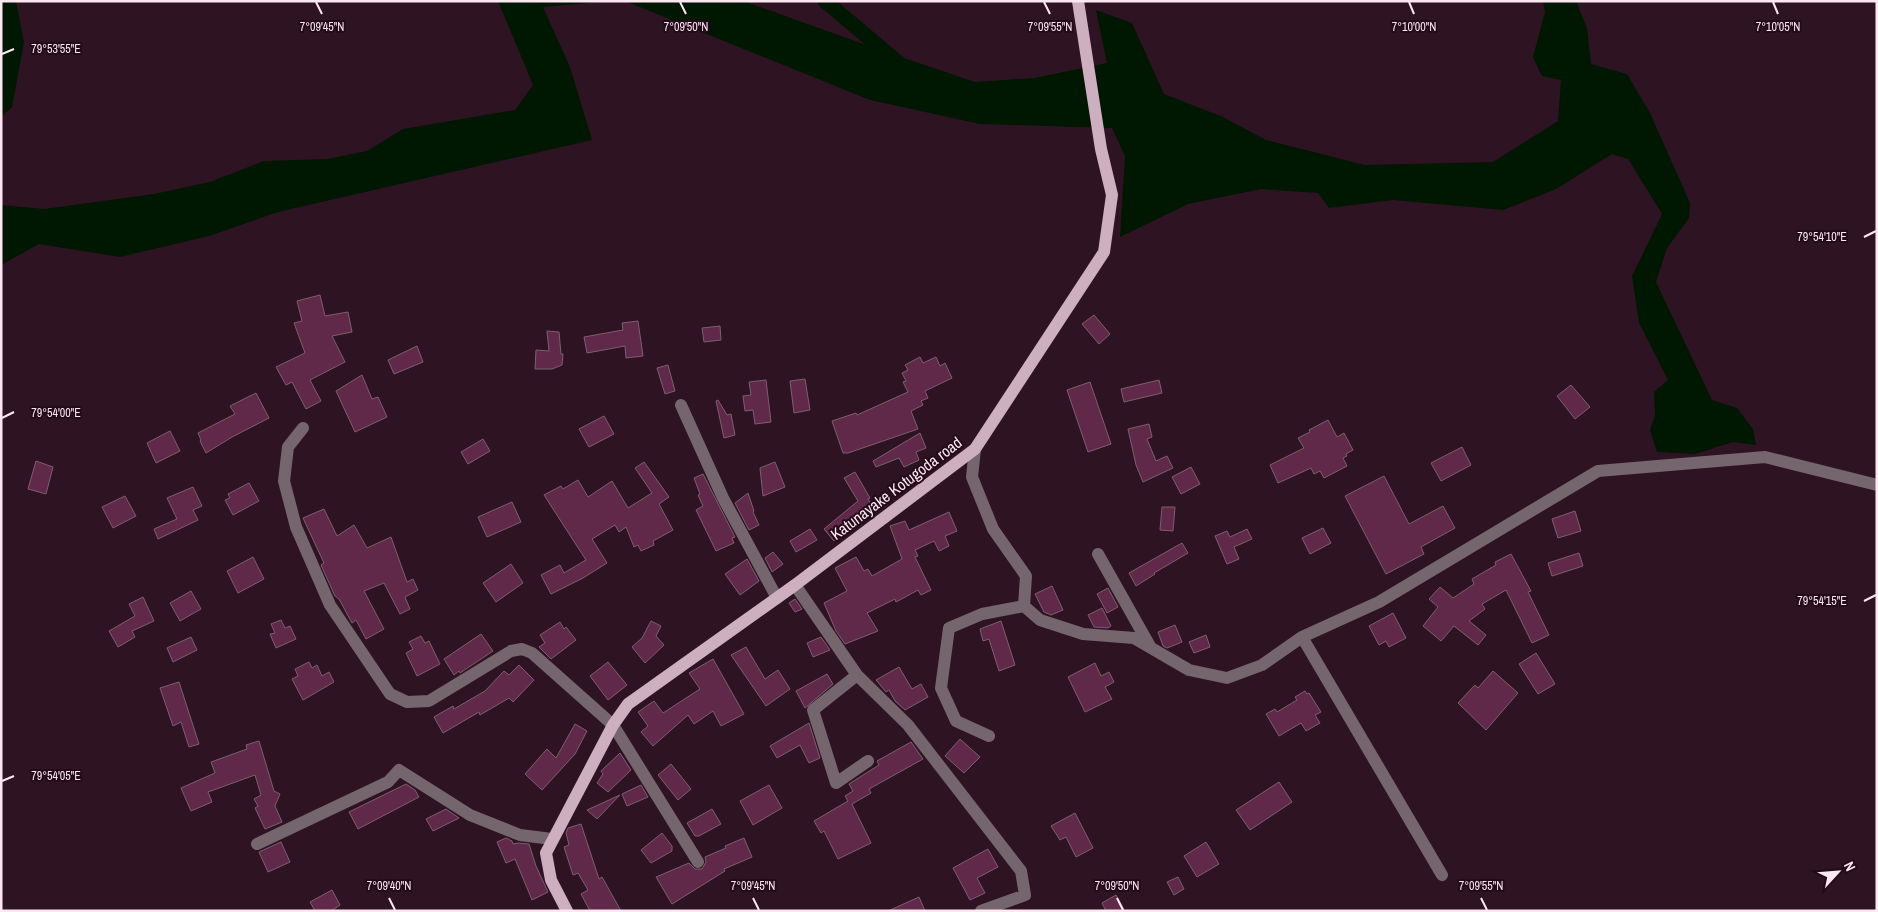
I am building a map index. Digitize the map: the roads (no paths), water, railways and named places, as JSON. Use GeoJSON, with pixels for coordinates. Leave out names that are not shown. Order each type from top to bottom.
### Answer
{"type":"FeatureCollection","features":[{"type":"Feature","properties":{"kind":"main road","name":"Katunayake Kotugoda road"},"geometry":{"type":"LineString","coordinates":[[567,911],[551,880],[546,852],[613,725],[628,704],[795,585],[975,449],[1104,252],[1112,195],[1101,149],[1078,1]]}},
{"type":"Feature","properties":{"kind":"street"},"geometry":{"type":"LineString","coordinates":[[682,405],[723,498],[777,598]]}},
{"type":"Feature","properties":{"kind":"street"},"geometry":{"type":"LineString","coordinates":[[303,428],[288,447],[284,481],[296,527],[330,605],[390,694],[407,702],[429,701],[511,651],[522,649],[532,654],[613,725],[698,862]]}},
{"type":"Feature","properties":{"kind":"street"},"geometry":{"type":"LineString","coordinates":[[975,449],[972,477],[993,529],[1026,576],[1024,606]]}},
{"type":"Feature","properties":{"kind":"street"},"geometry":{"type":"LineString","coordinates":[[1024,606],[1040,620],[1083,634],[1134,638],[1189,670],[1226,678],[1262,664],[1302,637],[1379,602],[1598,471],[1765,457],[1877,485]]}},
{"type":"Feature","properties":{"kind":"street"},"geometry":{"type":"LineString","coordinates":[[1098,554],[1151,648]]}},
{"type":"Feature","properties":{"kind":"street"},"geometry":{"type":"LineString","coordinates":[[795,585],[857,675],[908,725],[1021,871],[1025,895],[980,911]]}},
{"type":"Feature","properties":{"kind":"street"},"geometry":{"type":"LineString","coordinates":[[989,736],[956,721],[941,688],[950,628],[982,614],[1024,606]]}},
{"type":"Feature","properties":{"kind":"street"},"geometry":{"type":"LineString","coordinates":[[1302,637],[1442,875]]}},
{"type":"Feature","properties":{"kind":"street"},"geometry":{"type":"LineString","coordinates":[[857,675],[813,710],[836,784],[868,762]]}},
{"type":"Feature","properties":{"kind":"street"},"geometry":{"type":"LineString","coordinates":[[257,844],[388,782],[399,770],[470,815],[520,835],[552,839]]}},
{"type":"Feature","properties":{"kind":"waterway"},"geometry":{"type":"LineString","coordinates":[[825,1],[901,65]]}}]}
